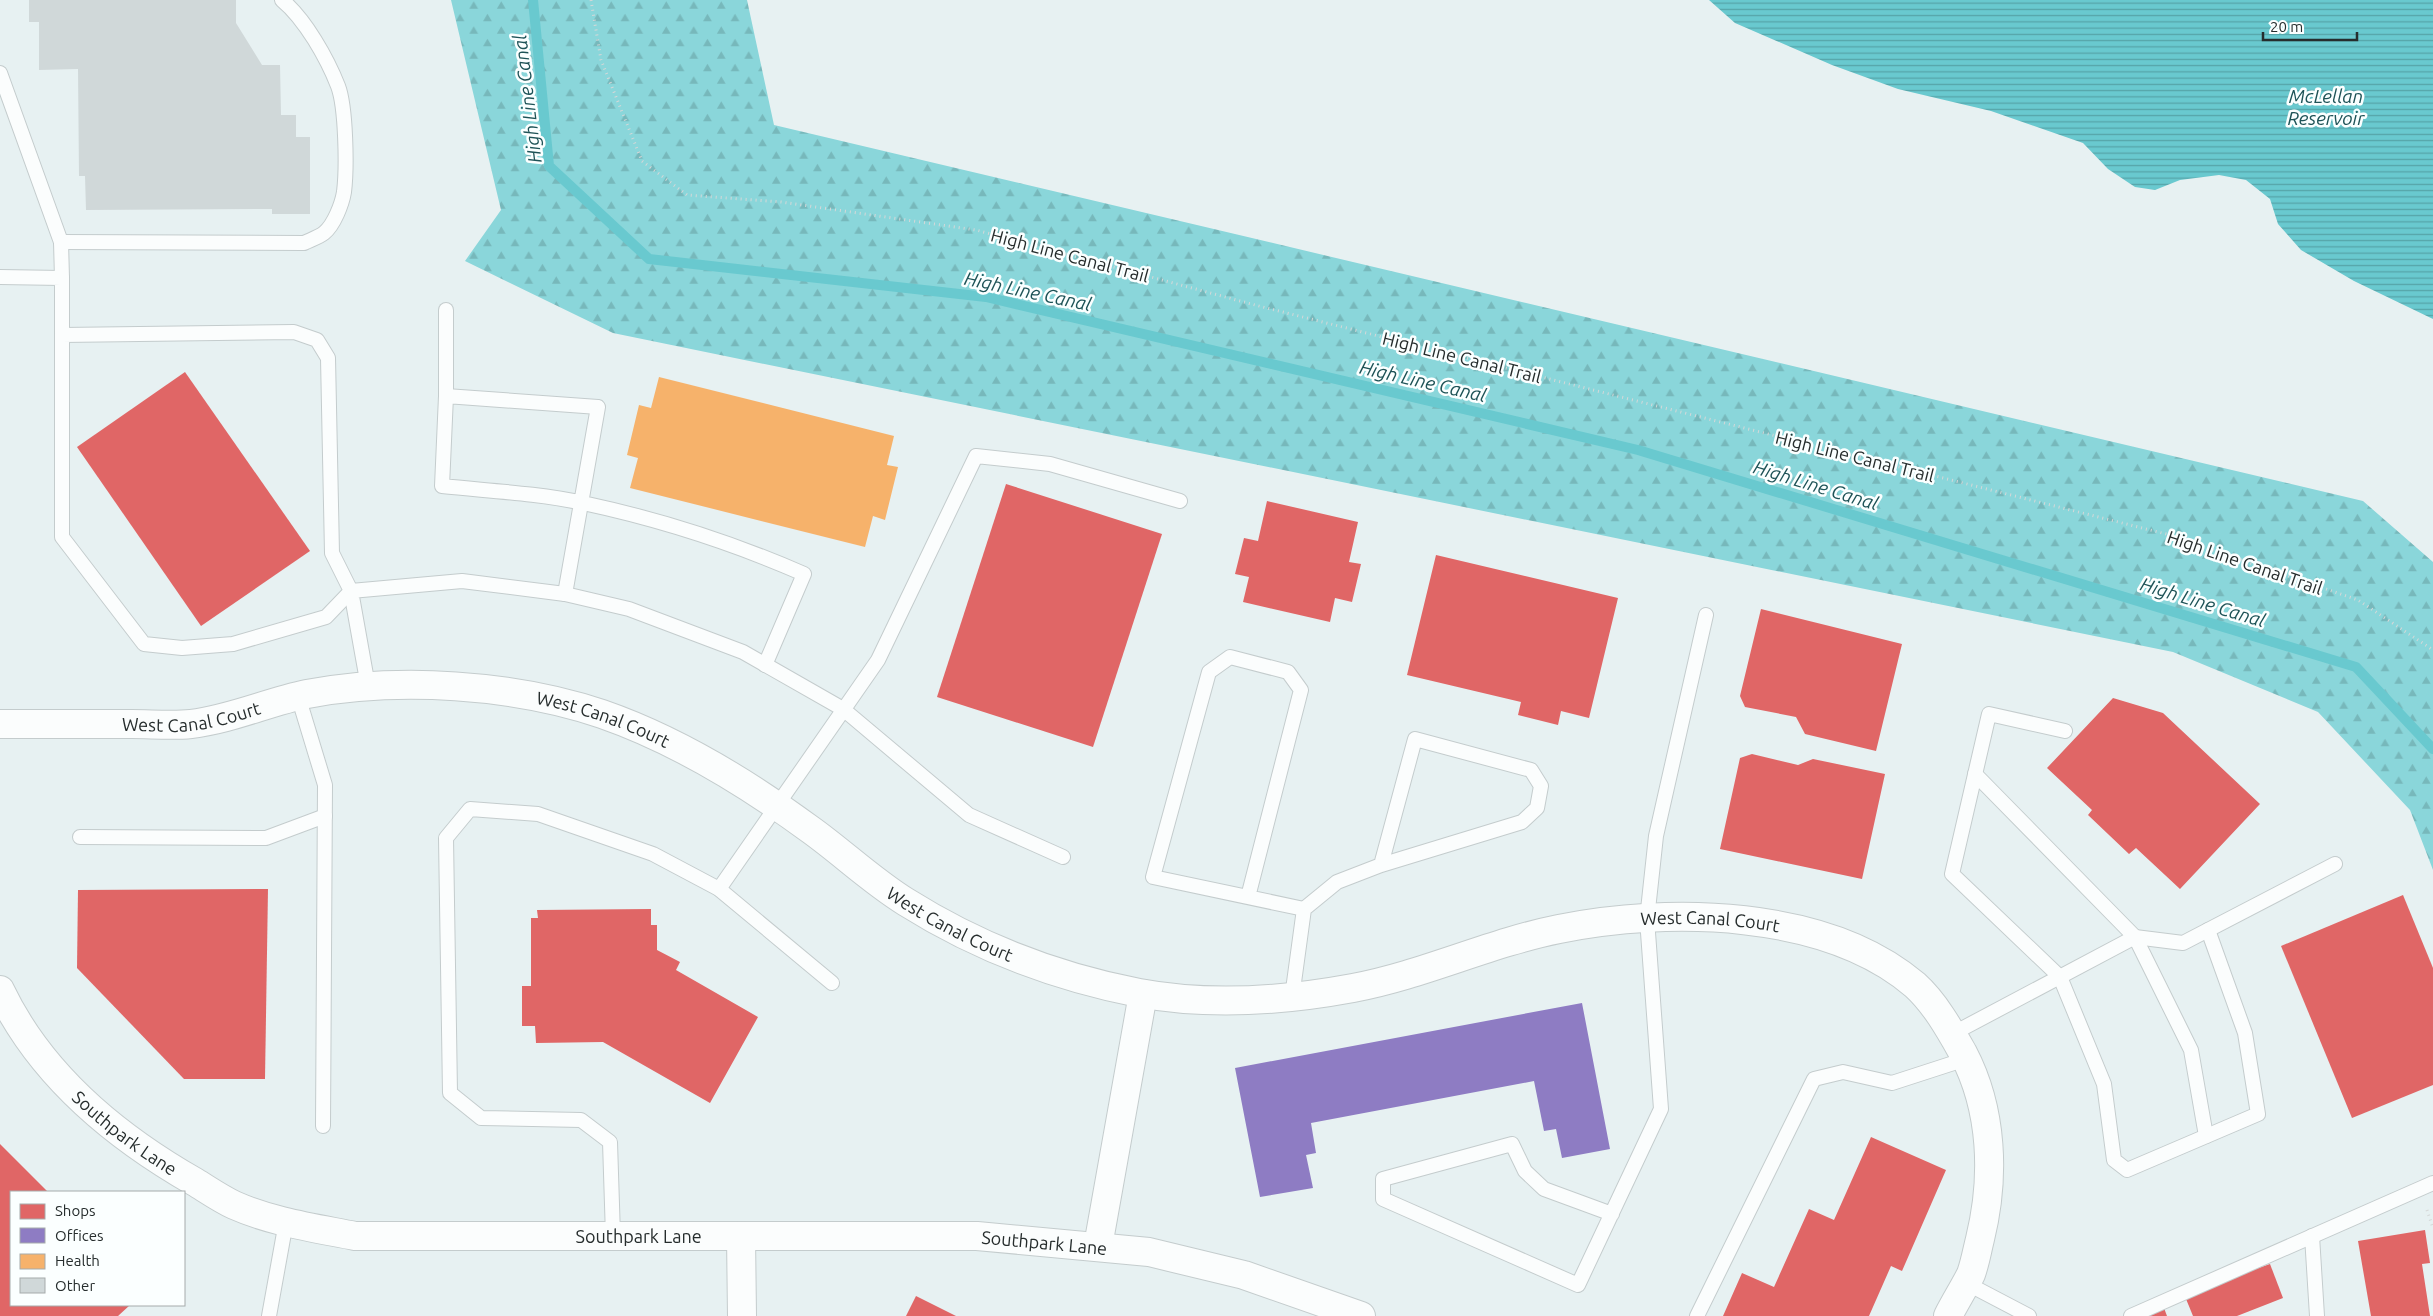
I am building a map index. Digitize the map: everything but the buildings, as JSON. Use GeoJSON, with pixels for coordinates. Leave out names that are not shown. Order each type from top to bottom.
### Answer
{"type":"FeatureCollection","features":[{"type":"Feature","properties":{"kind":"street","name":"West Canal Court"},"geometry":{"type":"LineString","coordinates":[[0,724],[189,724],[246,713],[298,696],[368,686],[478,689],[549,698],[638,727],[707,762],[776,805],[901,900],[950,928],[994,949],[1050,970],[1143,994],[1227,1001],[1292,998],[1358,987],[1560,928],[1647,919],[1744,918],[1795,928],[1848,946],[1882,963],[1917,987],[1942,1017],[1952,1034],[1966,1059],[1983,1101],[1991,1180],[1984,1225],[1972,1271],[1948,1316]]}},
{"type":"Feature","properties":{"kind":"street","name":"Southpark Lane"},"geometry":{"type":"LineString","coordinates":[[0,990],[26,1034],[68,1087],[110,1125],[138,1147],[170,1168],[234,1205],[286,1222],[356,1236],[977,1236],[1098,1246],[1149,1252],[1244,1275],[1361,1316]]}},
{"type":"Feature","properties":{"kind":"street"},"geometry":{"type":"LineString","coordinates":[[1098,1246],[1143,994]]}},
{"type":"Feature","properties":{"kind":"street"},"geometry":{"type":"LineString","coordinates":[[741,1236],[742,1316]]}},
{"type":"Feature","properties":{"kind":"lane"},"geometry":{"type":"LineString","coordinates":[[61,242],[304,243],[325,232],[334,218],[344,193],[344,110],[338,86],[315,42],[294,10],[282,0]]}},
{"type":"Feature","properties":{"kind":"lane"},"geometry":{"type":"LineString","coordinates":[[0,73],[61,242],[62,537],[144,644],[182,648],[233,644],[326,617],[351,591],[462,581],[565,594],[629,609],[743,652],[843,709],[969,815],[1063,857]]}},
{"type":"Feature","properties":{"kind":"lane"},"geometry":{"type":"LineString","coordinates":[[0,277],[62,278]]}},
{"type":"Feature","properties":{"kind":"lane"},"geometry":{"type":"LineString","coordinates":[[446,310],[446,396],[442,486],[582,502],[675,526],[767,558],[804,574],[765,665]]}},
{"type":"Feature","properties":{"kind":"lane"},"geometry":{"type":"LineString","coordinates":[[62,335],[294,332],[317,340],[328,358],[332,553],[351,591],[368,686]]}},
{"type":"Feature","properties":{"kind":"lane"},"geometry":{"type":"LineString","coordinates":[[446,396],[598,407],[565,594]]}},
{"type":"Feature","properties":{"kind":"lane"},"geometry":{"type":"LineString","coordinates":[[719,889],[878,660],[976,456],[1050,464],[1180,501]]}},
{"type":"Feature","properties":{"kind":"lane"},"geometry":{"type":"LineString","coordinates":[[1612,1214],[1544,1189],[1524,1171],[1512,1144],[1384,1179],[1384,1198],[1578,1285],[1612,1214],[1661,1109],[1647,919],[1656,836],[1706,615]]}},
{"type":"Feature","properties":{"kind":"lane"},"geometry":{"type":"LineString","coordinates":[[1248,897],[1301,690],[1288,672],[1230,658],[1209,672],[1154,877],[1304,909]]}},
{"type":"Feature","properties":{"kind":"lane"},"geometry":{"type":"LineString","coordinates":[[298,696],[325,785],[323,1126]]}},
{"type":"Feature","properties":{"kind":"lane"},"geometry":{"type":"LineString","coordinates":[[2065,731],[1989,714],[1952,874],[2060,977],[2104,1084],[2114,1160],[2127,1170],[2258,1114],[2245,1033],[2208,930]]}},
{"type":"Feature","properties":{"kind":"lane"},"geometry":{"type":"LineString","coordinates":[[1292,998],[1304,909],[1337,882],[1381,865],[1522,822],[1537,808],[1541,786],[1531,770],[1415,740],[1381,865]]}},
{"type":"Feature","properties":{"kind":"lane"},"geometry":{"type":"LineString","coordinates":[[1975,774],[2135,937],[2191,1050],[2206,1136]]}},
{"type":"Feature","properties":{"kind":"lane"},"geometry":{"type":"LineString","coordinates":[[613,1236],[610,1142],[581,1120],[481,1118],[450,1092],[446,838],[470,809],[538,814],[653,854],[719,889],[832,983]]}},
{"type":"Feature","properties":{"kind":"lane"},"geometry":{"type":"LineString","coordinates":[[80,837],[266,838],[325,816]]}},
{"type":"Feature","properties":{"kind":"lane"},"geometry":{"type":"LineString","coordinates":[[1952,1034],[2135,937],[2183,943],[2335,864]]}},
{"type":"Feature","properties":{"kind":"lane"},"geometry":{"type":"LineString","coordinates":[[1697,1316],[1814,1080],[1843,1072],[1892,1083],[1966,1059]]}},
{"type":"Feature","properties":{"kind":"lane"},"geometry":{"type":"LineString","coordinates":[[2130,1316],[2433,1183]]}},
{"type":"Feature","properties":{"kind":"lane"},"geometry":{"type":"LineString","coordinates":[[269,1316],[286,1222]]}},
{"type":"Feature","properties":{"kind":"lane"},"geometry":{"type":"LineString","coordinates":[[2312,1236],[2317,1316]]}},
{"type":"Feature","properties":{"kind":"lane"},"geometry":{"type":"LineString","coordinates":[[1966,1283],[2029,1316]]}},
{"type":"Feature","properties":{"kind":"path","name":"High Line Canal Trail"},"geometry":{"type":"LineString","coordinates":[[591,0],[601,60],[642,161],[687,195],[781,202],[976,230],[1265,308],[2166,534],[2358,600],[2433,650]]}},
{"type":"Feature","properties":{"kind":"green space"},"geometry":{"type":"Polygon","coordinates":[[[451,0],[747,0],[774,125],[2363,501],[2433,562],[2433,870],[2410,810],[2318,712],[2173,652],[613,333],[465,261],[501,210],[451,0]]]}},
{"type":"Feature","properties":{"kind":"water","name":"McLellan Reservoir"},"geometry":{"type":"Polygon","coordinates":[[[1709,0],[2433,0],[2433,319],[2354,281],[2301,250],[2278,224],[2270,199],[2246,180],[2219,175],[2180,180],[2155,190],[2135,187],[2108,169],[2083,143],[1991,111],[1898,89],[1832,65],[1735,23],[1709,0]]]}},
{"type":"Feature","properties":{"kind":"waterway","name":"High Line Canal"},"geometry":{"type":"LineString","coordinates":[[533,0],[549,166],[649,259],[986,297],[1638,450],[2356,667],[2433,749]]}}]}
